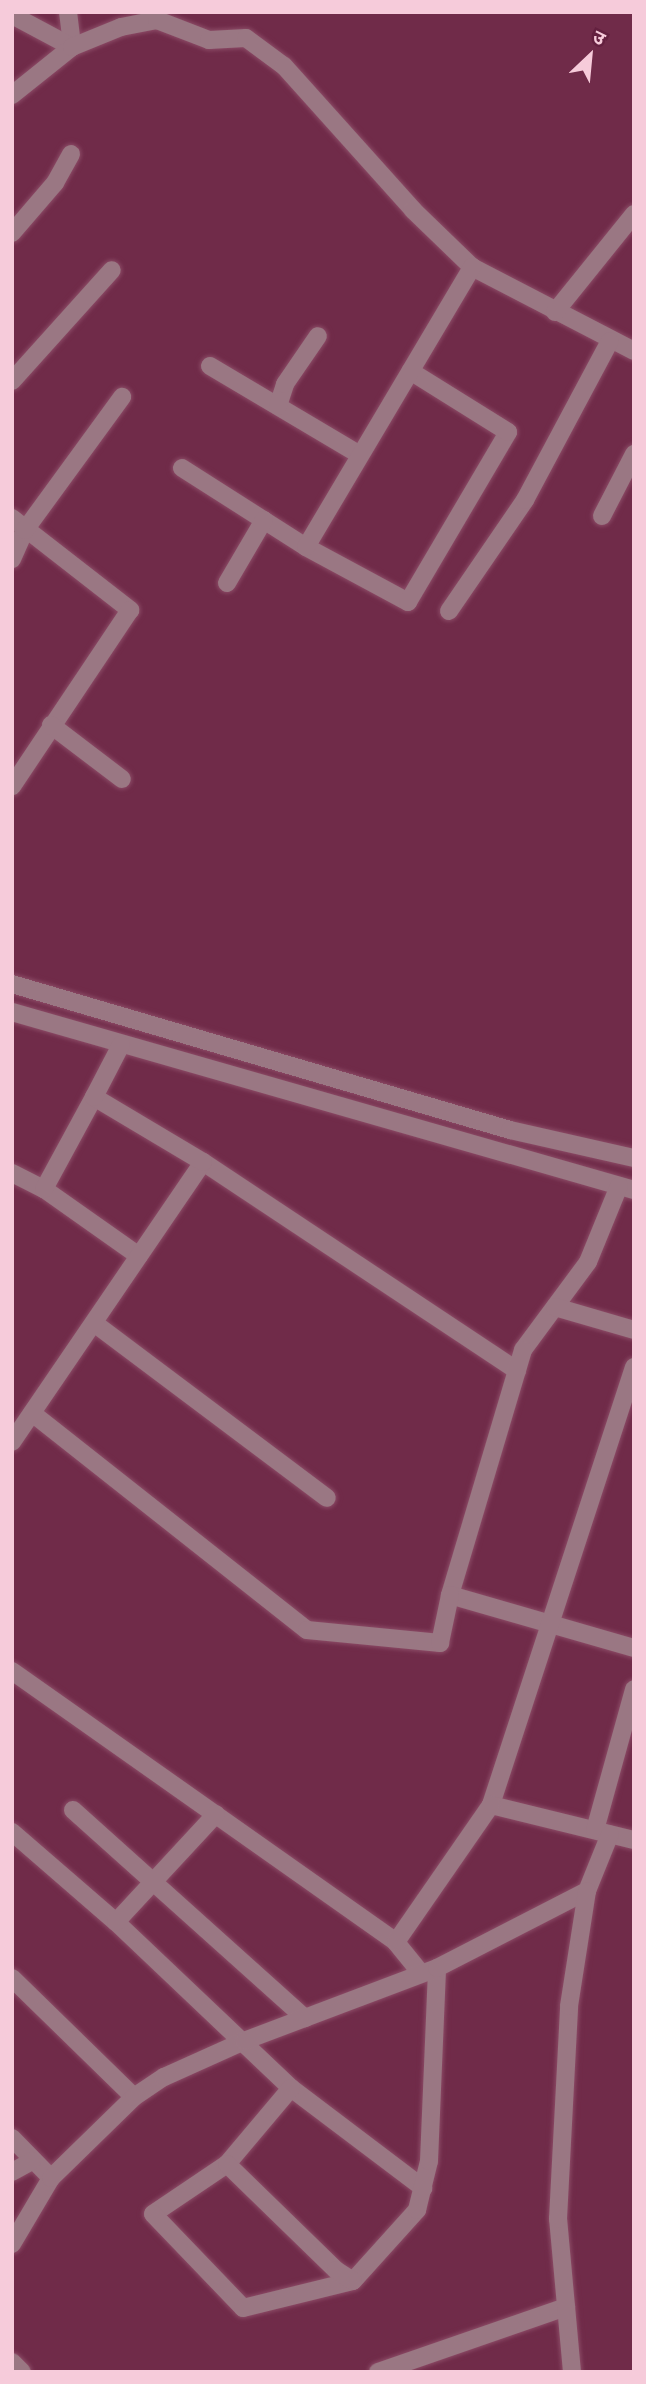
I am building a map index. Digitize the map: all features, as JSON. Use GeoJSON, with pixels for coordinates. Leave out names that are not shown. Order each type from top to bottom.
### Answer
{"type":"FeatureCollection","features":[{"type":"Feature","properties":{"kind":"street"},"geometry":{"type":"LineString","coordinates":[[68,12],[72,47]]}},
{"type":"Feature","properties":{"kind":"street"},"geometry":{"type":"LineString","coordinates":[[12,15],[72,47]]}},
{"type":"Feature","properties":{"kind":"street"},"geometry":{"type":"LineString","coordinates":[[12,95],[72,47],[121,27],[157,20],[209,40],[246,38],[284,66],[413,210],[472,267],[610,341],[634,351]]}},
{"type":"Feature","properties":{"kind":"street"},"geometry":{"type":"LineString","coordinates":[[12,233],[55,183],[71,155]]}},
{"type":"Feature","properties":{"kind":"street"},"geometry":{"type":"LineString","coordinates":[[555,312],[634,214]]}},
{"type":"Feature","properties":{"kind":"street"},"geometry":{"type":"LineString","coordinates":[[306,547],[472,267]]}},
{"type":"Feature","properties":{"kind":"street"},"geometry":{"type":"LineString","coordinates":[[12,381],[112,270]]}},
{"type":"Feature","properties":{"kind":"street"},"geometry":{"type":"LineString","coordinates":[[278,406],[285,384],[318,335]]}},
{"type":"Feature","properties":{"kind":"street"},"geometry":{"type":"LineString","coordinates":[[449,611],[525,500],[610,341]]}},
{"type":"Feature","properties":{"kind":"street"},"geometry":{"type":"LineString","coordinates":[[210,366],[360,455]]}},
{"type":"Feature","properties":{"kind":"street"},"geometry":{"type":"LineString","coordinates":[[182,468],[306,547],[408,603],[508,432],[410,371]]}},
{"type":"Feature","properties":{"kind":"street"},"geometry":{"type":"LineString","coordinates":[[12,559],[19,524],[122,397]]}},
{"type":"Feature","properties":{"kind":"street"},"geometry":{"type":"LineString","coordinates":[[602,516],[634,454]]}},
{"type":"Feature","properties":{"kind":"street"},"geometry":{"type":"LineString","coordinates":[[227,583],[264,520]]}},
{"type":"Feature","properties":{"kind":"street"},"geometry":{"type":"LineString","coordinates":[[12,786],[130,610],[19,524]]}},
{"type":"Feature","properties":{"kind":"street"},"geometry":{"type":"LineString","coordinates":[[51,726],[122,779]]}},
{"type":"Feature","properties":{"kind":"street"},"geometry":{"type":"LineString","coordinates":[[12,984],[510,1130],[634,1158]]}},
{"type":"Feature","properties":{"kind":"street"},"geometry":{"type":"LineString","coordinates":[[12,1012],[626,1188],[588,1262],[523,1350],[450,1595],[440,1643],[307,1630],[32,1413]]}},
{"type":"Feature","properties":{"kind":"street"},"geometry":{"type":"LineString","coordinates":[[44,1189],[121,1045]]}},
{"type":"Feature","properties":{"kind":"street"},"geometry":{"type":"LineString","coordinates":[[94,1097],[203,1162],[517,1371]]}},
{"type":"Feature","properties":{"kind":"street"},"geometry":{"type":"LineString","coordinates":[[12,1442],[203,1162]]}},
{"type":"Feature","properties":{"kind":"street"},"geometry":{"type":"LineString","coordinates":[[12,1172],[44,1189],[139,1256]]}},
{"type":"Feature","properties":{"kind":"street"},"geometry":{"type":"LineString","coordinates":[[555,1307],[634,1330]]}},
{"type":"Feature","properties":{"kind":"street"},"geometry":{"type":"LineString","coordinates":[[94,1323],[327,1498]]}},
{"type":"Feature","properties":{"kind":"street"},"geometry":{"type":"LineString","coordinates":[[396,1942],[491,1805],[548,1623],[634,1367]]}},
{"type":"Feature","properties":{"kind":"street"},"geometry":{"type":"LineString","coordinates":[[450,1595],[634,1648]]}},
{"type":"Feature","properties":{"kind":"street"},"geometry":{"type":"LineString","coordinates":[[12,1671],[396,1942],[428,1970],[429,2161],[417,2210],[353,2280],[243,2308],[153,2214],[227,2164],[291,2088]]}},
{"type":"Feature","properties":{"kind":"street"},"geometry":{"type":"LineString","coordinates":[[572,2372],[558,2219],[569,2006],[587,1891],[603,1832],[634,1689]]}},
{"type":"Feature","properties":{"kind":"street"},"geometry":{"type":"LineString","coordinates":[[491,1805],[632,1837]]}},
{"type":"Feature","properties":{"kind":"street"},"geometry":{"type":"LineString","coordinates":[[73,1810],[155,1880],[306,2018]]}},
{"type":"Feature","properties":{"kind":"street"},"geometry":{"type":"LineString","coordinates":[[116,1922],[216,1814]]}},
{"type":"Feature","properties":{"kind":"street"},"geometry":{"type":"LineString","coordinates":[[12,1832],[116,1922],[291,2088],[423,2188]]}},
{"type":"Feature","properties":{"kind":"street"},"geometry":{"type":"LineString","coordinates":[[12,2244],[51,2178],[134,2097],[164,2077],[244,2041],[428,1970],[587,1891]]}},
{"type":"Feature","properties":{"kind":"street"},"geometry":{"type":"LineString","coordinates":[[12,1978],[134,2097]]}},
{"type":"Feature","properties":{"kind":"street"},"geometry":{"type":"LineString","coordinates":[[12,2138],[51,2178]]}},
{"type":"Feature","properties":{"kind":"street"},"geometry":{"type":"LineString","coordinates":[[12,2172],[32,2161]]}},
{"type":"Feature","properties":{"kind":"street"},"geometry":{"type":"LineString","coordinates":[[227,2164],[336,2270],[353,2280]]}},
{"type":"Feature","properties":{"kind":"street"},"geometry":{"type":"LineString","coordinates":[[378,2372],[566,2307]]}},
{"type":"Feature","properties":{"kind":"street"},"geometry":{"type":"LineString","coordinates":[[12,2363],[22,2372]]}}]}
